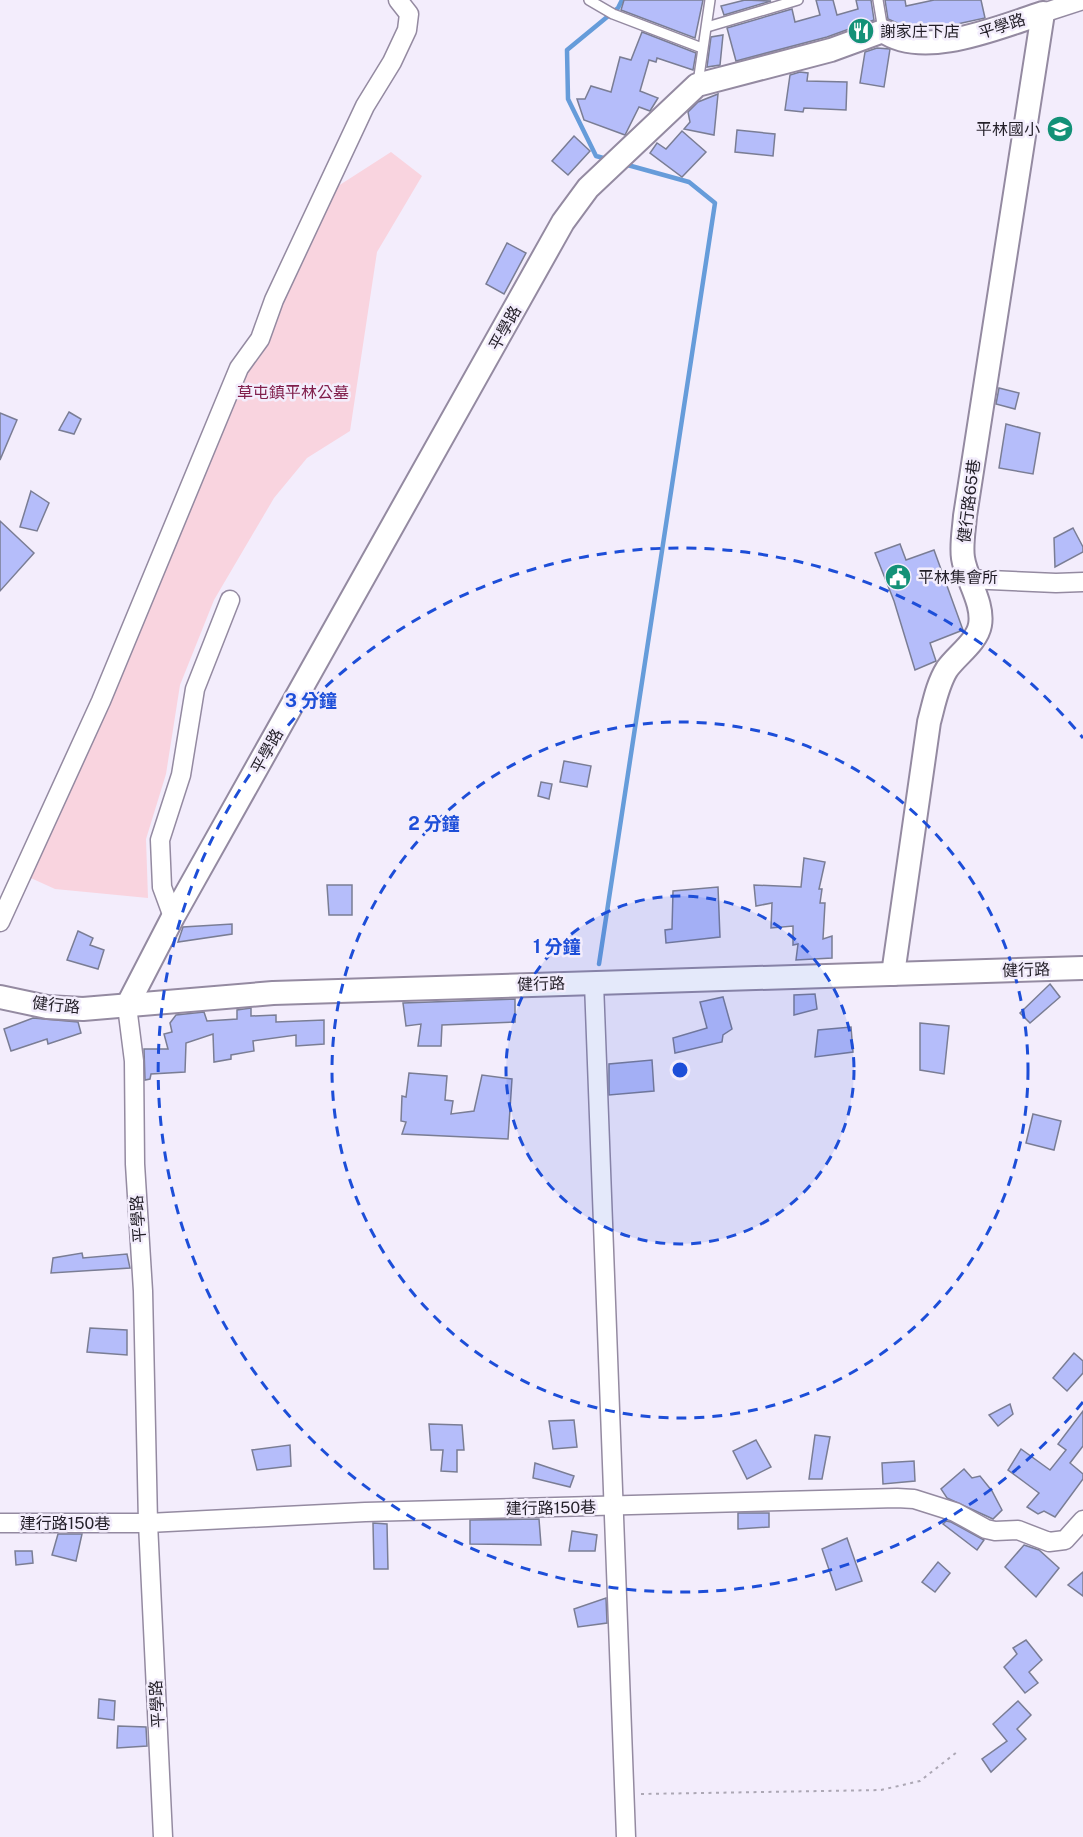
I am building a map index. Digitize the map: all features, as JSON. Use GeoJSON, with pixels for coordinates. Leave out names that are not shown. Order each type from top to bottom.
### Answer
{"type":"FeatureCollection","features":[{"type":"Feature","properties":{"kind":"street"},"geometry":{"type":"LineString","coordinates":[[0,922],[101,701],[239,368],[260,339],[274,300],[365,106],[392,62],[407,30],[409,14],[398,0]]}},
{"type":"Feature","properties":{"kind":"street"},"geometry":{"type":"LineString","coordinates":[[1054,7],[1083,0]]}},
{"type":"Feature","properties":{"kind":"street","name":"平學路"},"geometry":{"type":"LineString","coordinates":[[163,1837],[148,1523],[143,1291],[135,1164],[134,1061],[127,1006],[173,917],[563,222],[588,188],[697,85],[831,50],[883,31],[895,40],[943,42],[965,38],[1054,7]]}},
{"type":"Feature","properties":{"kind":"street","name":"健行路65巷"},"geometry":{"type":"LineString","coordinates":[[892,974],[929,722],[937,689],[947,669],[975,637],[980,626],[980,611],[967,579],[962,556],[965,516],[1054,7]]}},
{"type":"Feature","properties":{"kind":"street"},"geometry":{"type":"LineString","coordinates":[[967,579],[1083,582]]}},
{"type":"Feature","properties":{"kind":"street"},"geometry":{"type":"LineString","coordinates":[[173,917],[162,887],[160,840],[181,775],[195,689],[230,600]]}},
{"type":"Feature","properties":{"kind":"street","name":"健行路"},"geometry":{"type":"LineString","coordinates":[[0,997],[47,1007],[127,1006],[273,993],[1083,968]]}},
{"type":"Feature","properties":{"kind":"street"},"geometry":{"type":"LineString","coordinates":[[594,982],[626,1837]]}},
{"type":"Feature","properties":{"kind":"street","name":"建行路150巷"},"geometry":{"type":"LineString","coordinates":[[0,1523],[148,1523],[365,1512],[914,1499],[955,1512],[995,1532],[1018,1530],[1057,1543],[1065,1540],[1083,1520]]}},
{"type":"Feature","properties":{"kind":"lane"},"geometry":{"type":"LineString","coordinates":[[589,0],[613,14],[702,48]]}},
{"type":"Feature","properties":{"kind":"lane"},"geometry":{"type":"LineString","coordinates":[[697,85],[710,0]]}},
{"type":"Feature","properties":{"kind":"lane"},"geometry":{"type":"LineString","coordinates":[[707,27],[798,0]]}},
{"type":"Feature","properties":{"kind":"lane"},"geometry":{"type":"LineString","coordinates":[[878,0],[883,31]]}},
{"type":"Feature","properties":{"kind":"path"},"geometry":{"type":"LineString","coordinates":[[624,1795],[881,1790],[920,1781],[957,1752]]}},
{"type":"Feature","properties":{"kind":"green space","name":"草屯鎮平林公墓"},"geometry":{"type":"Polygon","coordinates":[[[391,152],[422,176],[377,252],[350,431],[307,458],[274,498],[214,600],[180,685],[166,774],[146,839],[148,898],[55,889],[22,874],[321,197],[391,152]]]}},
{"type":"Feature","properties":{"kind":"building"},"geometry":{"type":"Polygon","coordinates":[[[624,0],[703,0],[695,38],[621,10],[624,0]]]}},
{"type":"Feature","properties":{"kind":"building"},"geometry":{"type":"Polygon","coordinates":[[[745,0],[771,1],[724,15],[721,6],[745,0]]]}},
{"type":"Feature","properties":{"kind":"building"},"geometry":{"type":"Polygon","coordinates":[[[816,0],[833,0],[837,15],[858,9],[856,0],[871,0],[874,20],[827,37],[736,61],[727,28],[792,9],[795,22],[820,15],[816,0]]]}},
{"type":"Feature","properties":{"kind":"building"},"geometry":{"type":"Polygon","coordinates":[[[885,0],[905,0],[906,6],[934,0],[981,0],[985,18],[939,28],[904,26],[888,19],[885,0]]]}},
{"type":"Feature","properties":{"kind":"building"},"geometry":{"type":"Polygon","coordinates":[[[642,32],[696,53],[693,70],[657,58],[656,62],[649,60],[640,91],[658,98],[650,111],[639,107],[625,135],[584,120],[577,99],[585,99],[591,86],[611,92],[620,57],[631,60],[642,32]]]}},
{"type":"Feature","properties":{"kind":"building"},"geometry":{"type":"Polygon","coordinates":[[[723,35],[720,65],[707,67],[711,37],[723,35]]]}},
{"type":"Feature","properties":{"kind":"building"},"geometry":{"type":"Polygon","coordinates":[[[877,48],[890,49],[884,87],[860,83],[865,52],[877,48]]]}},
{"type":"Feature","properties":{"kind":"building"},"geometry":{"type":"Polygon","coordinates":[[[800,72],[808,73],[807,81],[847,82],[846,110],[804,108],[803,112],[785,110],[790,75],[800,72]]]}},
{"type":"Feature","properties":{"kind":"building"},"geometry":{"type":"Polygon","coordinates":[[[718,94],[714,135],[684,129],[690,122],[688,112],[698,102],[718,94]]]}},
{"type":"Feature","properties":{"kind":"building"},"geometry":{"type":"Polygon","coordinates":[[[737,130],[775,134],[773,156],[735,152],[737,130]]]}},
{"type":"Feature","properties":{"kind":"building"},"geometry":{"type":"Polygon","coordinates":[[[682,131],[706,152],[682,177],[650,153],[657,143],[666,149],[682,131]]]}},
{"type":"Feature","properties":{"kind":"building"},"geometry":{"type":"Polygon","coordinates":[[[574,136],[590,151],[568,175],[552,161],[574,136]]]}},
{"type":"Feature","properties":{"kind":"building"},"geometry":{"type":"Polygon","coordinates":[[[507,243],[526,253],[504,294],[486,284],[507,243]]]}},
{"type":"Feature","properties":{"kind":"building"},"geometry":{"type":"Polygon","coordinates":[[[999,388],[1019,393],[1015,409],[996,404],[999,388]]]}},
{"type":"Feature","properties":{"kind":"building"},"geometry":{"type":"Polygon","coordinates":[[[69,412],[81,419],[74,434],[59,430],[69,412]]]}},
{"type":"Feature","properties":{"kind":"building"},"geometry":{"type":"Polygon","coordinates":[[[0,413],[17,420],[0,460],[0,413]]]}},
{"type":"Feature","properties":{"kind":"building"},"geometry":{"type":"Polygon","coordinates":[[[1006,424],[1040,433],[1033,474],[999,468],[1006,424]]]}},
{"type":"Feature","properties":{"kind":"building"},"geometry":{"type":"Polygon","coordinates":[[[31,491],[49,503],[37,531],[20,527],[31,491]]]}},
{"type":"Feature","properties":{"kind":"building"},"geometry":{"type":"Polygon","coordinates":[[[0,521],[34,553],[0,591],[0,521]]]}},
{"type":"Feature","properties":{"kind":"building"},"geometry":{"type":"Polygon","coordinates":[[[1073,528],[1083,547],[1083,552],[1055,567],[1054,538],[1073,528]]]}},
{"type":"Feature","properties":{"kind":"building"},"geometry":{"type":"Polygon","coordinates":[[[900,544],[906,560],[934,550],[963,630],[930,643],[936,661],[915,670],[894,601],[875,553],[900,544]]]}},
{"type":"Feature","properties":{"kind":"building"},"geometry":{"type":"Polygon","coordinates":[[[564,761],[591,766],[587,787],[560,782],[564,761]]]}},
{"type":"Feature","properties":{"kind":"building"},"geometry":{"type":"Polygon","coordinates":[[[541,782],[552,784],[549,799],[538,796],[541,782]]]}},
{"type":"Feature","properties":{"kind":"building"},"geometry":{"type":"Polygon","coordinates":[[[804,858],[825,862],[819,889],[822,889],[820,903],[825,903],[823,939],[832,936],[832,958],[796,960],[798,944],[793,945],[793,926],[771,928],[772,903],[756,906],[754,885],[801,887],[804,858]]]}},
{"type":"Feature","properties":{"kind":"building"},"geometry":{"type":"Polygon","coordinates":[[[327,885],[352,885],[352,915],[329,915],[327,885]]]}},
{"type":"Feature","properties":{"kind":"building"},"geometry":{"type":"Polygon","coordinates":[[[718,887],[720,937],[666,943],[665,930],[672,929],[673,891],[718,887]]]}},
{"type":"Feature","properties":{"kind":"building"},"geometry":{"type":"Polygon","coordinates":[[[232,924],[232,934],[178,942],[183,927],[232,924]]]}},
{"type":"Feature","properties":{"kind":"building"},"geometry":{"type":"Polygon","coordinates":[[[78,931],[93,938],[90,945],[104,950],[98,969],[67,960],[78,931]]]}},
{"type":"Feature","properties":{"kind":"building"},"geometry":{"type":"Polygon","coordinates":[[[1050,984],[1060,997],[1030,1023],[1020,1013],[1050,984]]]}},
{"type":"Feature","properties":{"kind":"building"},"geometry":{"type":"Polygon","coordinates":[[[815,994],[817,1009],[794,1015],[794,995],[815,994]]]}},
{"type":"Feature","properties":{"kind":"building"},"geometry":{"type":"Polygon","coordinates":[[[723,997],[732,1029],[723,1035],[722,1042],[675,1053],[673,1038],[707,1028],[700,1002],[723,997]]]}},
{"type":"Feature","properties":{"kind":"building"},"geometry":{"type":"Polygon","coordinates":[[[515,999],[515,1022],[442,1025],[441,1046],[418,1046],[421,1024],[406,1026],[403,1003],[515,999]]]}},
{"type":"Feature","properties":{"kind":"building"},"geometry":{"type":"Polygon","coordinates":[[[251,1008],[251,1016],[276,1015],[276,1022],[324,1020],[324,1044],[296,1046],[296,1035],[253,1041],[254,1051],[231,1055],[231,1059],[214,1062],[213,1034],[186,1043],[185,1072],[151,1074],[150,1079],[145,1080],[144,1049],[168,1049],[164,1034],[172,1032],[170,1023],[176,1015],[204,1012],[207,1021],[237,1019],[237,1010],[251,1008]]]}},
{"type":"Feature","properties":{"kind":"building"},"geometry":{"type":"Polygon","coordinates":[[[33,1018],[78,1022],[81,1033],[48,1044],[47,1039],[11,1051],[4,1029],[33,1018]]]}},
{"type":"Feature","properties":{"kind":"building"},"geometry":{"type":"Polygon","coordinates":[[[920,1023],[949,1026],[944,1074],[920,1070],[920,1023]]]}},
{"type":"Feature","properties":{"kind":"building"},"geometry":{"type":"Polygon","coordinates":[[[851,1027],[853,1052],[815,1057],[818,1030],[851,1027]]]}},
{"type":"Feature","properties":{"kind":"building"},"geometry":{"type":"Polygon","coordinates":[[[652,1060],[654,1091],[609,1095],[609,1064],[652,1060]]]}},
{"type":"Feature","properties":{"kind":"building"},"geometry":{"type":"Polygon","coordinates":[[[409,1073],[447,1076],[445,1100],[453,1101],[451,1114],[474,1111],[482,1075],[512,1079],[508,1139],[402,1134],[406,1122],[401,1121],[402,1096],[406,1097],[409,1073]]]}},
{"type":"Feature","properties":{"kind":"building"},"geometry":{"type":"Polygon","coordinates":[[[1033,1114],[1061,1121],[1054,1150],[1026,1143],[1033,1114]]]}},
{"type":"Feature","properties":{"kind":"building"},"geometry":{"type":"Polygon","coordinates":[[[82,1253],[83,1258],[127,1254],[130,1268],[51,1273],[53,1258],[82,1253]]]}},
{"type":"Feature","properties":{"kind":"building"},"geometry":{"type":"Polygon","coordinates":[[[90,1328],[127,1330],[127,1355],[87,1352],[90,1328]]]}},
{"type":"Feature","properties":{"kind":"building"},"geometry":{"type":"Polygon","coordinates":[[[1074,1353],[1083,1361],[1083,1373],[1067,1391],[1053,1378],[1074,1353]]]}},
{"type":"Feature","properties":{"kind":"building"},"geometry":{"type":"Polygon","coordinates":[[[1010,1404],[1013,1414],[998,1426],[989,1415],[1010,1404]]]}},
{"type":"Feature","properties":{"kind":"building"},"geometry":{"type":"Polygon","coordinates":[[[1083,1411],[1083,1446],[1070,1463],[1083,1474],[1083,1479],[1055,1517],[1044,1511],[1038,1514],[1027,1507],[1039,1493],[1008,1470],[1021,1449],[1050,1470],[1066,1450],[1058,1444],[1083,1411]]]}},
{"type":"Feature","properties":{"kind":"building"},"geometry":{"type":"Polygon","coordinates":[[[574,1420],[577,1447],[553,1449],[549,1421],[574,1420]]]}},
{"type":"Feature","properties":{"kind":"building"},"geometry":{"type":"Polygon","coordinates":[[[429,1424],[462,1425],[464,1450],[457,1450],[457,1472],[441,1471],[443,1450],[431,1450],[429,1424]]]}},
{"type":"Feature","properties":{"kind":"building"},"geometry":{"type":"Polygon","coordinates":[[[815,1435],[830,1437],[822,1479],[809,1479],[815,1435]]]}},
{"type":"Feature","properties":{"kind":"building"},"geometry":{"type":"Polygon","coordinates":[[[756,1440],[771,1467],[747,1479],[733,1451],[756,1440]]]}},
{"type":"Feature","properties":{"kind":"building"},"geometry":{"type":"Polygon","coordinates":[[[290,1445],[291,1466],[257,1470],[252,1450],[290,1445]]]}},
{"type":"Feature","properties":{"kind":"building"},"geometry":{"type":"Polygon","coordinates":[[[914,1461],[915,1481],[883,1484],[882,1463],[914,1461]]]}},
{"type":"Feature","properties":{"kind":"building"},"geometry":{"type":"Polygon","coordinates":[[[535,1463],[574,1476],[570,1487],[533,1478],[535,1463]]]}},
{"type":"Feature","properties":{"kind":"building"},"geometry":{"type":"Polygon","coordinates":[[[964,1469],[972,1478],[980,1476],[992,1491],[1002,1510],[993,1519],[947,1498],[941,1489],[964,1469]]]}},
{"type":"Feature","properties":{"kind":"building"},"geometry":{"type":"Polygon","coordinates":[[[738,1513],[769,1513],[769,1527],[738,1529],[738,1513]]]}},
{"type":"Feature","properties":{"kind":"building"},"geometry":{"type":"Polygon","coordinates":[[[539,1519],[541,1545],[470,1544],[470,1520],[539,1519]]]}},
{"type":"Feature","properties":{"kind":"building"},"geometry":{"type":"Polygon","coordinates":[[[946,1521],[984,1540],[977,1550],[943,1524],[946,1521]]]}},
{"type":"Feature","properties":{"kind":"building"},"geometry":{"type":"Polygon","coordinates":[[[373,1523],[387,1524],[388,1569],[374,1569],[373,1523]]]}},
{"type":"Feature","properties":{"kind":"building"},"geometry":{"type":"Polygon","coordinates":[[[572,1531],[597,1535],[595,1551],[569,1551],[572,1531]]]}},
{"type":"Feature","properties":{"kind":"building"},"geometry":{"type":"Polygon","coordinates":[[[58,1534],[82,1534],[76,1561],[52,1555],[58,1534]]]}},
{"type":"Feature","properties":{"kind":"building"},"geometry":{"type":"Polygon","coordinates":[[[847,1538],[862,1581],[836,1590],[822,1549],[847,1538]]]}},
{"type":"Feature","properties":{"kind":"building"},"geometry":{"type":"Polygon","coordinates":[[[1024,1545],[1039,1550],[1059,1568],[1036,1597],[1005,1567],[1024,1545]]]}},
{"type":"Feature","properties":{"kind":"building"},"geometry":{"type":"Polygon","coordinates":[[[15,1551],[32,1551],[33,1563],[16,1565],[15,1551]]]}},
{"type":"Feature","properties":{"kind":"building"},"geometry":{"type":"Polygon","coordinates":[[[938,1562],[950,1573],[935,1592],[922,1582],[938,1562]]]}},
{"type":"Feature","properties":{"kind":"building"},"geometry":{"type":"Polygon","coordinates":[[[1083,1572],[1083,1596],[1068,1585],[1083,1572]]]}},
{"type":"Feature","properties":{"kind":"building"},"geometry":{"type":"Polygon","coordinates":[[[606,1598],[607,1623],[578,1627],[574,1609],[606,1598]]]}},
{"type":"Feature","properties":{"kind":"building"},"geometry":{"type":"Polygon","coordinates":[[[1026,1640],[1042,1660],[1029,1672],[1038,1683],[1025,1693],[1004,1667],[1017,1654],[1013,1648],[1026,1640]]]}},
{"type":"Feature","properties":{"kind":"building"},"geometry":{"type":"Polygon","coordinates":[[[99,1699],[115,1701],[114,1720],[98,1718],[99,1699]]]}},
{"type":"Feature","properties":{"kind":"building"},"geometry":{"type":"Polygon","coordinates":[[[1018,1701],[1031,1715],[1017,1729],[1026,1739],[991,1772],[982,1759],[1007,1741],[993,1724],[1018,1701]]]}},
{"type":"Feature","properties":{"kind":"building"},"geometry":{"type":"Polygon","coordinates":[[[118,1726],[146,1727],[147,1746],[117,1748],[118,1726]]]}},
{"type":"Feature","properties":{"kind":"waterway"},"geometry":{"type":"LineString","coordinates":[[607,159],[596,156],[568,99],[567,50],[618,8],[622,0]]}},
{"type":"Feature","properties":{"kind":"waterway"},"geometry":{"type":"LineString","coordinates":[[599,964],[715,203],[689,182],[624,164]]}},
{"type":"Feature","properties":{"kind":"place","name":"謝家庄下店"},"geometry":{"type":"Point","coordinates":[861,31]}},
{"type":"Feature","properties":{"kind":"place","name":"平林國小"},"geometry":{"type":"Point","coordinates":[1060,129]}},
{"type":"Feature","properties":{"kind":"place","name":"平林集會所"},"geometry":{"type":"Point","coordinates":[898,577]}}]}
